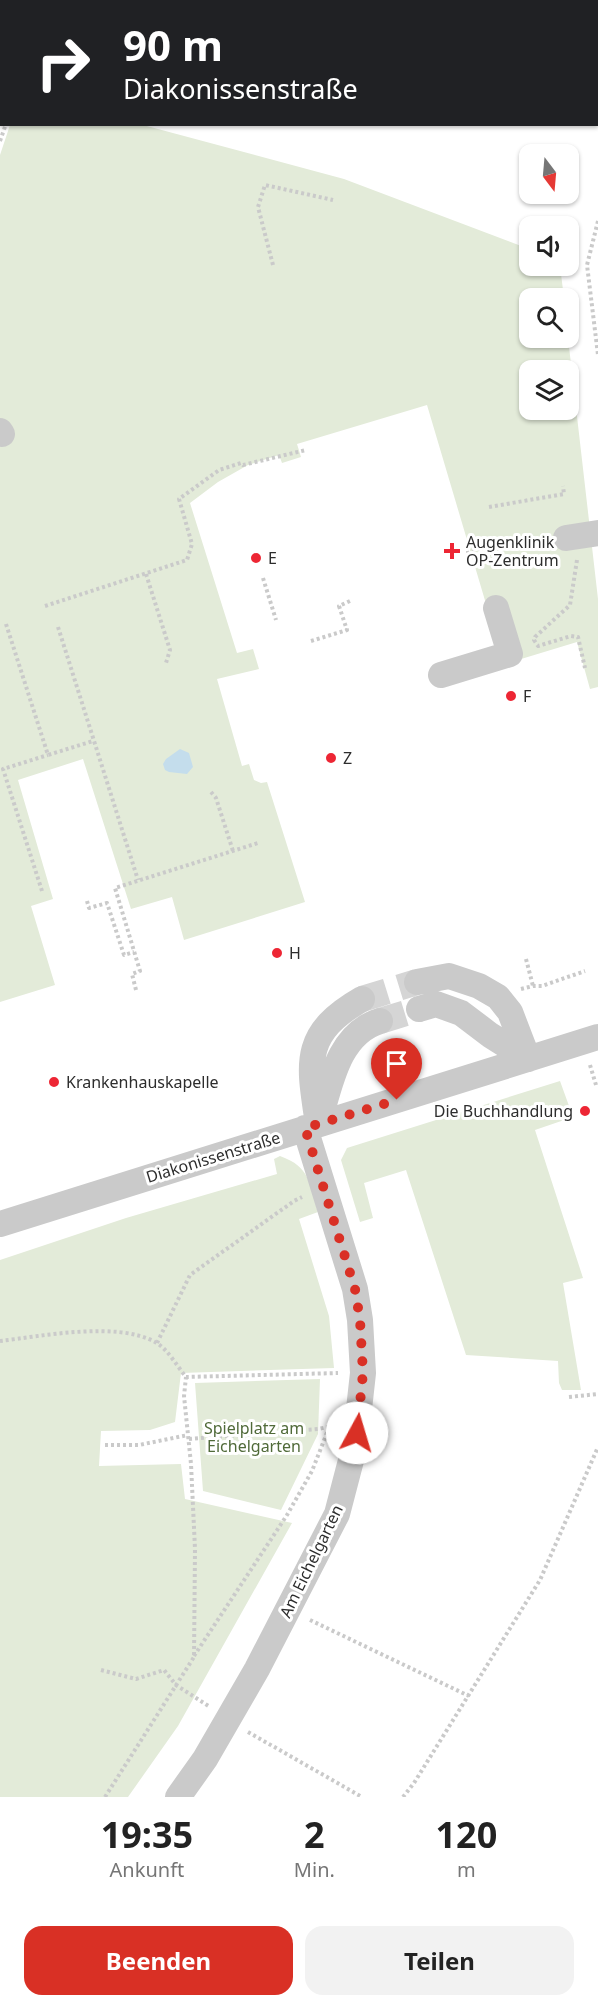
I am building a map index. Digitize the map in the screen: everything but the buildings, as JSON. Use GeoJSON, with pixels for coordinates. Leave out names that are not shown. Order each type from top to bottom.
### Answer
{"type":"FeatureCollection","features":[{"type":"Feature","properties":{"kind":"street"},"geometry":{"type":"LineString","coordinates":[[572,546],[598,533]]}},
{"type":"Feature","properties":{"kind":"street"},"geometry":{"type":"LineString","coordinates":[[441,675],[510,654],[496,608]]}},
{"type":"Feature","properties":{"kind":"street"},"geometry":{"type":"LineString","coordinates":[[417,982],[449,976],[464,980],[498,997],[510,1012],[528,1059]]}},
{"type":"Feature","properties":{"kind":"street","name":"Am Eichelgarten"},"geometry":{"type":"LineString","coordinates":[[178,1797],[206,1758],[228,1720],[337,1514],[355,1445],[363,1373],[360,1320],[355,1289],[324,1188],[311,1126],[310,1075],[316,1041],[342,1011],[362,999]]}},
{"type":"Feature","properties":{"kind":"street"},"geometry":{"type":"LineString","coordinates":[[419,1009],[436,1004],[461,1013],[489,1035],[528,1059]]}},
{"type":"Feature","properties":{"kind":"street"},"geometry":{"type":"LineString","coordinates":[[311,1126],[340,1056],[357,1033],[368,1024],[380,1021]]}},
{"type":"Feature","properties":{"kind":"street","name":"Diakonissenstraße"},"geometry":{"type":"LineString","coordinates":[[0,1224],[598,1037]]}},
{"type":"Feature","properties":{"kind":"path"},"geometry":{"type":"LineString","coordinates":[[0,141],[5,126]]}},
{"type":"Feature","properties":{"kind":"path"},"geometry":{"type":"LineString","coordinates":[[273,265],[258,207],[265,185],[333,200]]}},
{"type":"Feature","properties":{"kind":"path"},"geometry":{"type":"LineString","coordinates":[[598,220],[588,265],[598,355]]}},
{"type":"Feature","properties":{"kind":"path"},"geometry":{"type":"LineString","coordinates":[[45,606],[187,560],[192,544],[178,499],[219,470],[241,463],[243,465],[306,450]]}},
{"type":"Feature","properties":{"kind":"path"},"geometry":{"type":"LineString","coordinates":[[489,507],[564,494],[563,486]]}},
{"type":"Feature","properties":{"kind":"path"},"geometry":{"type":"LineString","coordinates":[[466,550],[499,544]]}},
{"type":"Feature","properties":{"kind":"path"},"geometry":{"type":"LineString","coordinates":[[572,546],[570,605],[534,640],[538,646],[571,636],[578,637],[585,668]]}},
{"type":"Feature","properties":{"kind":"path"},"geometry":{"type":"LineString","coordinates":[[146,574],[170,650],[166,663]]}},
{"type":"Feature","properties":{"kind":"path"},"geometry":{"type":"LineString","coordinates":[[263,578],[276,620]]}},
{"type":"Feature","properties":{"kind":"path"},"geometry":{"type":"LineString","coordinates":[[310,641],[347,630],[339,606],[352,600]]}},
{"type":"Feature","properties":{"kind":"path"},"geometry":{"type":"LineString","coordinates":[[6,624],[48,755]]}},
{"type":"Feature","properties":{"kind":"path"},"geometry":{"type":"LineString","coordinates":[[58,627],[138,880]]}},
{"type":"Feature","properties":{"kind":"path"},"geometry":{"type":"LineString","coordinates":[[42,891],[3,769],[93,741]]}},
{"type":"Feature","properties":{"kind":"path"},"geometry":{"type":"LineString","coordinates":[[211,792],[216,798],[233,851]]}},
{"type":"Feature","properties":{"kind":"path"},"geometry":{"type":"LineString","coordinates":[[136,990],[132,974],[141,971],[115,888],[258,843]]}},
{"type":"Feature","properties":{"kind":"path"},"geometry":{"type":"LineString","coordinates":[[87,901],[89,908],[107,903],[124,955],[134,952]]}},
{"type":"Feature","properties":{"kind":"path"},"geometry":{"type":"LineString","coordinates":[[526,959],[532,986],[542,986],[585,971]]}},
{"type":"Feature","properties":{"kind":"path"},"geometry":{"type":"LineString","coordinates":[[158,1343],[190,1275],[294,1201],[324,1188]]}},
{"type":"Feature","properties":{"kind":"path"},"geometry":{"type":"LineString","coordinates":[[0,1341],[77,1331],[135,1334],[158,1343],[186,1377],[184,1396],[189,1437],[195,1549],[194,1657]]}},
{"type":"Feature","properties":{"kind":"path"},"geometry":{"type":"LineString","coordinates":[[186,1377],[363,1373]]}},
{"type":"Feature","properties":{"kind":"path"},"geometry":{"type":"LineString","coordinates":[[569,1396],[598,1394]]}},
{"type":"Feature","properties":{"kind":"path"},"geometry":{"type":"LineString","coordinates":[[105,1797],[287,1515],[312,1471],[333,1416]]}},
{"type":"Feature","properties":{"kind":"path"},"geometry":{"type":"LineString","coordinates":[[105,1445],[140,1445],[189,1437],[329,1427]]}},
{"type":"Feature","properties":{"kind":"path"},"geometry":{"type":"LineString","coordinates":[[403,1797],[469,1696],[540,1580],[598,1448]]}},
{"type":"Feature","properties":{"kind":"path"},"geometry":{"type":"LineString","coordinates":[[288,1609],[469,1696]]}},
{"type":"Feature","properties":{"kind":"path"},"geometry":{"type":"LineString","coordinates":[[101,1670],[136,1679],[164,1670],[176,1685],[228,1720],[362,1797]]}},
{"type":"Feature","properties":{"kind":"green space"},"geometry":{"type":"Polygon","coordinates":[[[10,126],[147,126],[344,179],[519,245],[519,276],[561,276],[563,288],[519,288],[519,348],[569,348],[571,360],[519,360],[519,420],[577,420],[598,599],[598,687],[590,689],[577,642],[446,682],[500,651],[427,405],[297,444],[301,457],[282,463],[279,455],[248,465],[218,482],[190,503],[237,653],[253,649],[259,669],[217,679],[242,766],[249,764],[254,780],[261,783],[267,782],[305,902],[184,940],[172,897],[131,909],[83,759],[18,780],[53,899],[31,906],[55,985],[0,1002],[0,155],[10,126]]]}},
{"type":"Feature","properties":{"kind":"green space"},"geometry":{"type":"Polygon","coordinates":[[[560,1081],[573,1117],[535,1130],[583,1278],[563,1283],[581,1390],[562,1390],[559,1383],[558,1361],[466,1355],[406,1170],[364,1183],[373,1218],[360,1222],[341,1160],[347,1148],[560,1081]]]}},
{"type":"Feature","properties":{"kind":"green space"},"geometry":{"type":"Polygon","coordinates":[[[280,1156],[298,1165],[303,1171],[318,1212],[299,1219],[329,1316],[334,1368],[181,1373],[175,1422],[150,1430],[101,1431],[99,1466],[181,1464],[185,1499],[292,1523],[178,1726],[128,1797],[0,1797],[0,1260],[126,1218],[277,1174],[274,1159],[280,1156]]]}},
{"type":"Feature","properties":{"kind":"green space","name":"Spielplatz am Eichelgarten"},"geometry":{"type":"Polygon","coordinates":[[[320,1379],[318,1434],[281,1510],[203,1491],[195,1383],[320,1379]]]}},
{"type":"Feature","properties":{"kind":"water"},"geometry":{"type":"Polygon","coordinates":[[[180,749],[189,753],[193,767],[187,774],[169,772],[165,770],[163,764],[180,749]]]}},
{"type":"Feature","properties":{"kind":"tunnel"},"geometry":{"type":"LineString","coordinates":[[362,999],[417,982]]}},
{"type":"Feature","properties":{"kind":"tunnel"},"geometry":{"type":"LineString","coordinates":[[380,1021],[419,1009]]}},
{"type":"Feature","properties":{"kind":"place","name":"Augenklinik OP-Zentrum"},"geometry":{"type":"Point","coordinates":[452,551]}},
{"type":"Feature","properties":{"kind":"place","name":"E"},"geometry":{"type":"Point","coordinates":[256,558]}},
{"type":"Feature","properties":{"kind":"place","name":"F"},"geometry":{"type":"Point","coordinates":[511,696]}},
{"type":"Feature","properties":{"kind":"place","name":"Z"},"geometry":{"type":"Point","coordinates":[331,758]}},
{"type":"Feature","properties":{"kind":"place","name":"H"},"geometry":{"type":"Point","coordinates":[277,953]}},
{"type":"Feature","properties":{"kind":"place","name":"Krankenhauskapelle"},"geometry":{"type":"Point","coordinates":[54,1082]}},
{"type":"Feature","properties":{"kind":"place","name":"Die Buchhandlung"},"geometry":{"type":"Point","coordinates":[585,1111]}},
{"type":"Feature","properties":{"kind":"route"},"geometry":{"type":"LineString","coordinates":[[357,1433],[363,1373],[360,1320],[355,1289],[305,1128],[397,1100]]}}]}
